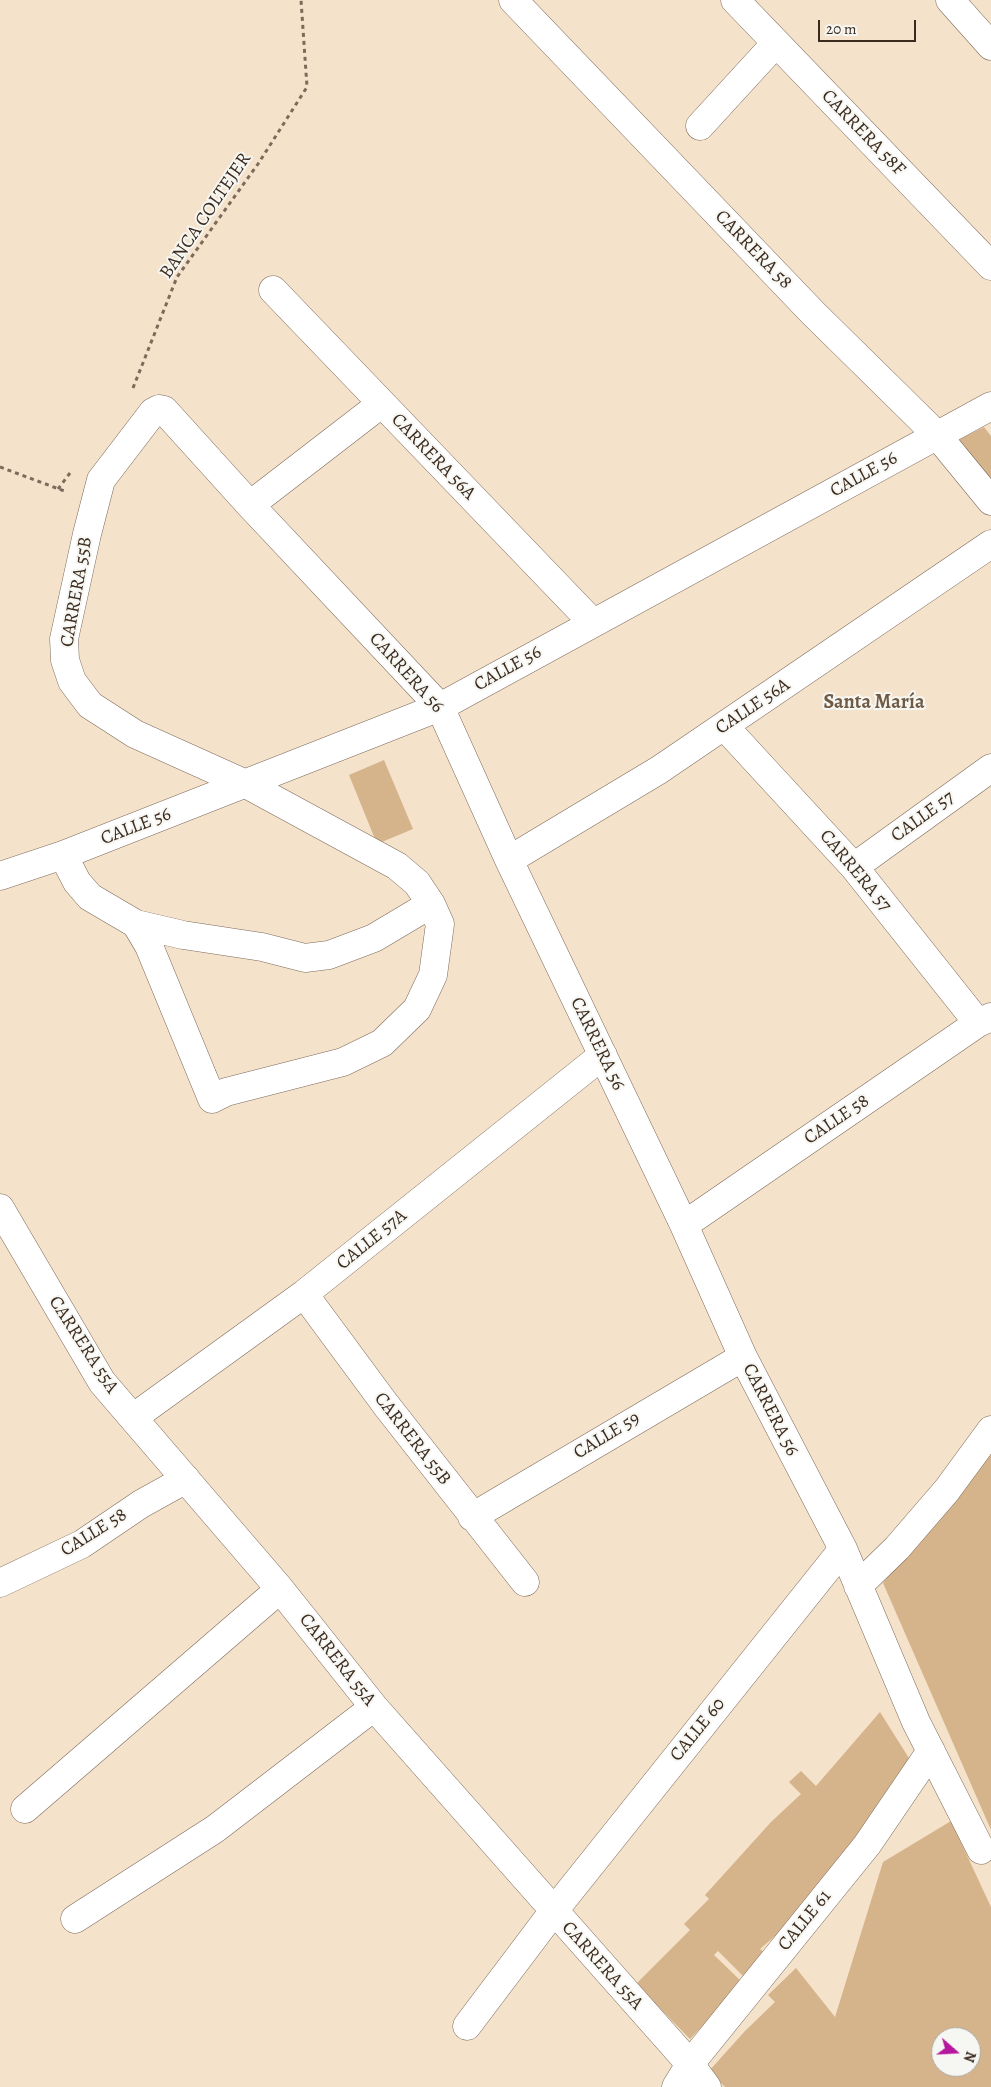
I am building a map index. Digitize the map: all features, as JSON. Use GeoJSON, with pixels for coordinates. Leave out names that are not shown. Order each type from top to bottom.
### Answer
{"type":"FeatureCollection","features":[{"type":"Feature","properties":{"kind":"street","name":"CARRERA 58"},"geometry":{"type":"LineString","coordinates":[[513,0],[813,313],[937,435],[991,502]]}},
{"type":"Feature","properties":{"kind":"street","name":"CARRERA 58F"},"geometry":{"type":"LineString","coordinates":[[735,0],[991,266]]}},
{"type":"Feature","properties":{"kind":"street"},"geometry":{"type":"LineString","coordinates":[[950,0],[991,46]]}},
{"type":"Feature","properties":{"kind":"street"},"geometry":{"type":"LineString","coordinates":[[700,126],[776,43]]}},
{"type":"Feature","properties":{"kind":"street","name":"CARRERA 56A"},"geometry":{"type":"LineString","coordinates":[[273,290],[593,623]]}},
{"type":"Feature","properties":{"kind":"street"},"geometry":{"type":"LineString","coordinates":[[250,505],[381,404]]}},
{"type":"Feature","properties":{"kind":"street","name":"CALLE 56"},"geometry":{"type":"LineString","coordinates":[[0,876],[62,855],[246,784],[440,706],[991,406]]}},
{"type":"Feature","properties":{"kind":"street","name":"CARRERA 56"},"geometry":{"type":"LineString","coordinates":[[159,409],[164,410],[250,505],[440,706],[509,860],[684,1224],[743,1357],[843,1549],[916,1722],[981,1850]]}},
{"type":"Feature","properties":{"kind":"street","name":"CARRERA 55B"},"geometry":{"type":"LineString","coordinates":[[136,924],[149,946],[212,1098],[226,1092],[343,1062],[382,1043],[416,1009],[433,975],[440,924],[431,904],[417,883],[397,866],[246,784],[135,734],[90,705],[72,681],[65,660],[64,640],[101,480],[153,412],[159,409]]}},
{"type":"Feature","properties":{"kind":"street","name":"CALLE 56A"},"geometry":{"type":"LineString","coordinates":[[509,860],[659,770],[991,544]]}},
{"type":"Feature","properties":{"kind":"street","name":"CARRERA 57"},"geometry":{"type":"LineString","coordinates":[[724,726],[854,867],[984,1020]]}},
{"type":"Feature","properties":{"kind":"street","name":"CALLE 57"},"geometry":{"type":"LineString","coordinates":[[854,867],[991,768]]}},
{"type":"Feature","properties":{"kind":"street"},"geometry":{"type":"LineString","coordinates":[[62,855],[77,882],[90,898],[136,924],[184,935],[262,947],[305,958],[329,955],[374,938],[431,904]]}},
{"type":"Feature","properties":{"kind":"street","name":"CALLE 58"},"geometry":{"type":"LineString","coordinates":[[684,1224],[984,1020]]}},
{"type":"Feature","properties":{"kind":"street","name":"CALLE 57A"},"geometry":{"type":"LineString","coordinates":[[134,1417],[304,1294],[603,1056]]}},
{"type":"Feature","properties":{"kind":"street","name":"CARRERA 55A"},"geometry":{"type":"LineString","coordinates":[[0,1208],[102,1382],[280,1589],[374,1707],[553,1912],[690,2064],[707,2087]]}},
{"type":"Feature","properties":{"kind":"street","name":"CARRERA 55B"},"geometry":{"type":"LineString","coordinates":[[304,1294],[472,1517],[524,1582]]}},
{"type":"Feature","properties":{"kind":"street","name":"CALLE 59"},"geometry":{"type":"LineString","coordinates":[[472,1517],[743,1357]]}},
{"type":"Feature","properties":{"kind":"street"},"geometry":{"type":"LineString","coordinates":[[858,1586],[904,1541],[947,1490],[991,1430]]}},
{"type":"Feature","properties":{"kind":"street","name":"CALLE 58"},"geometry":{"type":"LineString","coordinates":[[0,1583],[82,1544],[141,1504],[186,1479]]}},
{"type":"Feature","properties":{"kind":"street","name":"CALLE 60"},"geometry":{"type":"LineString","coordinates":[[467,2026],[553,1912],[843,1549]]}},
{"type":"Feature","properties":{"kind":"street"},"geometry":{"type":"LineString","coordinates":[[25,1809],[280,1589]]}},
{"type":"Feature","properties":{"kind":"street"},"geometry":{"type":"LineString","coordinates":[[75,1919],[215,1829],[374,1707]]}},
{"type":"Feature","properties":{"kind":"street","name":"CALLE 61"},"geometry":{"type":"LineString","coordinates":[[676,2087],[690,2064],[867,1845],[931,1751]]}},
{"type":"Feature","properties":{"kind":"path","name":"BANCA COLTEJER"},"geometry":{"type":"LineString","coordinates":[[127,396],[132,388],[177,277],[258,164],[307,87],[302,0]]}},
{"type":"Feature","properties":{"kind":"path"},"geometry":{"type":"LineString","coordinates":[[58,489],[75,466]]}},
{"type":"Feature","properties":{"kind":"path"},"geometry":{"type":"LineString","coordinates":[[0,467],[95,504]]}},
{"type":"Feature","properties":{"kind":"building"},"geometry":{"type":"Polygon","coordinates":[[[984,427],[991,436],[991,481],[958,440],[984,427]]]}},
{"type":"Feature","properties":{"kind":"building"},"geometry":{"type":"Polygon","coordinates":[[[384,760],[413,829],[377,844],[349,775],[384,760]]]}},
{"type":"Feature","properties":{"kind":"building"},"geometry":{"type":"Polygon","coordinates":[[[991,1447],[991,1830],[883,1583],[991,1447]]]}},
{"type":"Feature","properties":{"kind":"building"},"geometry":{"type":"Polygon","coordinates":[[[880,1712],[912,1763],[894,1796],[782,1930],[760,1949],[767,1955],[745,1978],[718,1951],[714,1955],[743,1983],[690,2039],[636,1984],[690,1930],[684,1924],[709,1899],[705,1895],[771,1822],[801,1794],[789,1782],[801,1771],[816,1786],[880,1712]]]}},
{"type":"Feature","properties":{"kind":"building"},"geometry":{"type":"Polygon","coordinates":[[[951,1821],[991,1907],[991,2087],[725,2087],[709,2071],[745,2031],[775,2002],[768,1995],[796,1968],[835,2017],[883,1862],[951,1821]]]}},
{"type":"Feature","properties":{"kind":"district","name":"Santa María"},"geometry":{"type":"Point","coordinates":[874,703]}}]}
